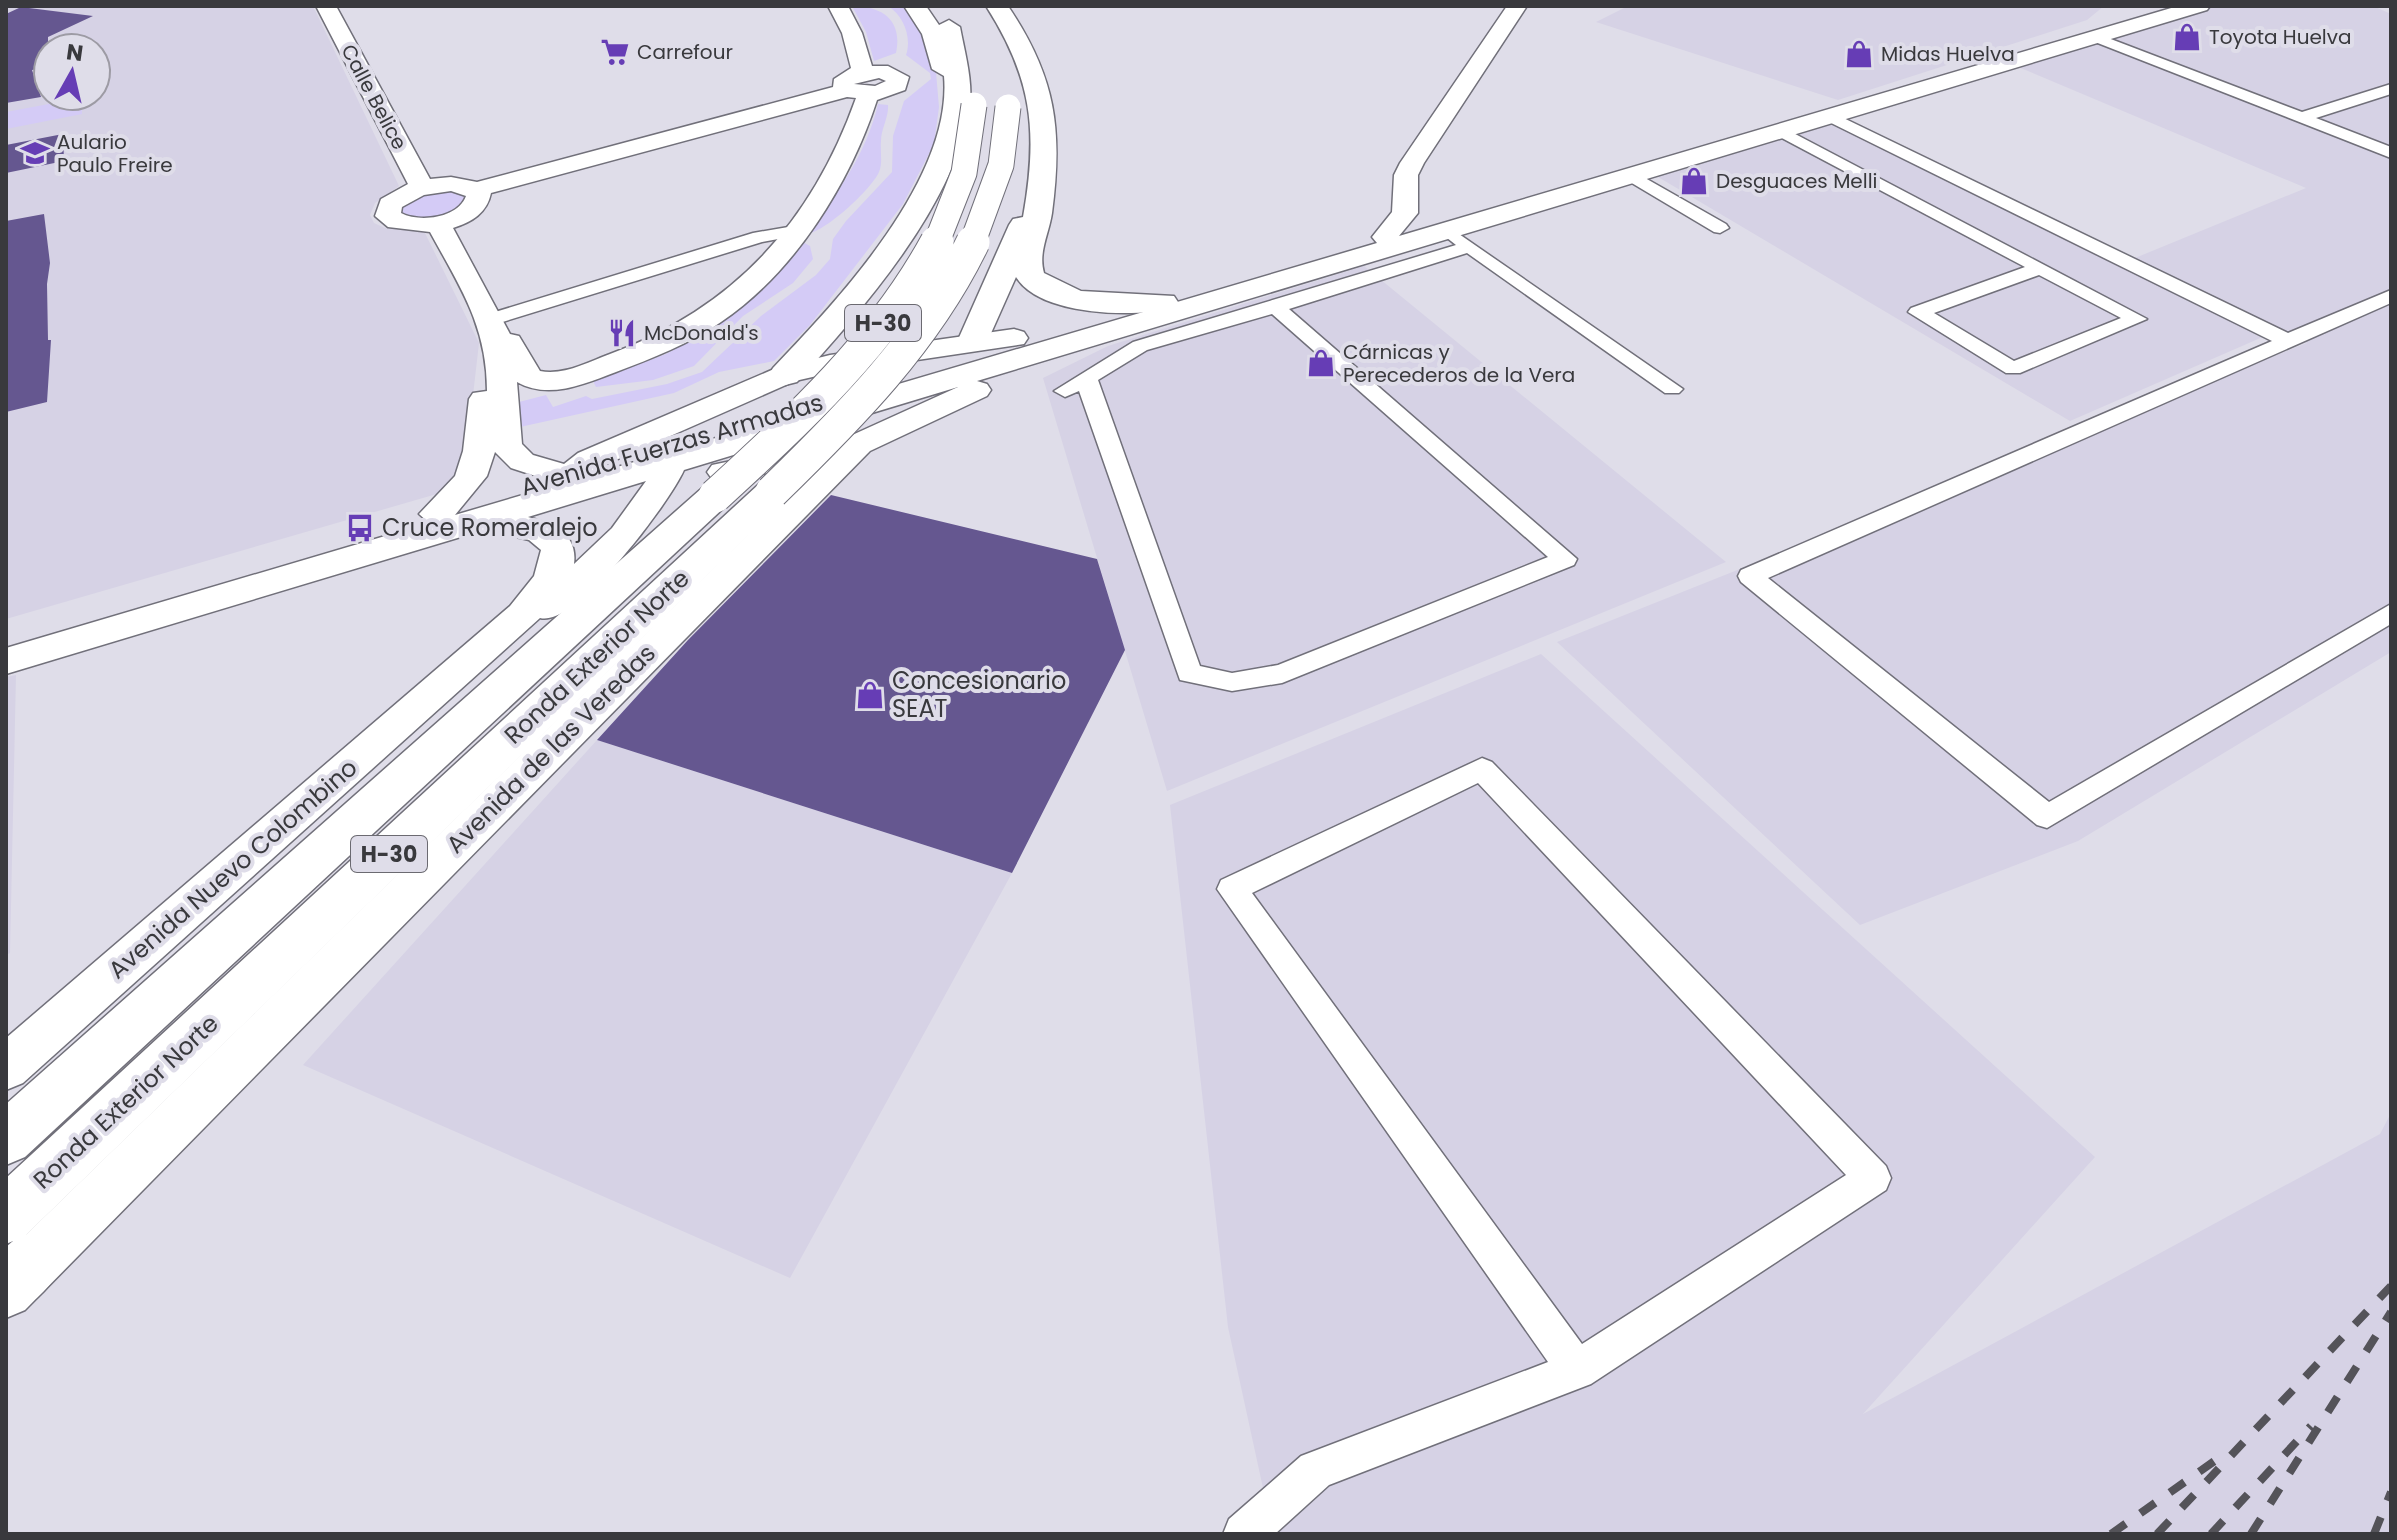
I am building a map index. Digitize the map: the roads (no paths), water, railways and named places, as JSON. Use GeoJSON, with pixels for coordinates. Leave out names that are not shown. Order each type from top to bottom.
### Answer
{"type":"FeatureCollection","features":[{"type":"Feature","properties":{"kind":"highway"},"geometry":{"type":"LineString","coordinates":[[915,6],[933,34],[942,59],[949,133]]}},
{"type":"Feature","properties":{"kind":"highway"},"geometry":{"type":"LineString","coordinates":[[785,375],[859,287],[914,211],[932,180],[957,111],[942,17]]}},
{"type":"Feature","properties":{"kind":"highway","name":"Ronda Exterior Norte"},"geometry":{"type":"LineString","coordinates":[[6,1139],[717,484],[779,437],[853,361],[905,295],[940,235],[961,186],[974,105],[968,64],[942,17]]}},
{"type":"Feature","properties":{"kind":"highway"},"geometry":{"type":"LineString","coordinates":[[986,18],[1018,41],[1043,108],[1046,152],[1038,213],[1025,256],[1031,278],[1054,293],[1075,300],[1127,304],[1163,302]]}},
{"type":"Feature","properties":{"kind":"highway","name":"Ronda Exterior Norte"},"geometry":{"type":"LineString","coordinates":[[13,1264],[897,362],[946,294],[979,234],[998,183],[1006,95]]}},
{"type":"Feature","properties":{"kind":"highway"},"geometry":{"type":"LineString","coordinates":[[964,368],[984,313],[1038,199]]}},
{"type":"Feature","properties":{"kind":"main road","name":"Calle Belice"},"geometry":{"type":"LineString","coordinates":[[326,6],[423,188]]}},
{"type":"Feature","properties":{"kind":"main road"},"geometry":{"type":"LineString","coordinates":[[493,330],[509,342],[528,377],[537,382],[572,377],[638,354],[708,318],[740,294],[794,231],[851,143],[859,85],[852,33],[838,6]]}},
{"type":"Feature","properties":{"kind":"main road"},"geometry":{"type":"LineString","coordinates":[[1385,237],[1405,213],[1405,183],[1412,163],[1517,6]]}},
{"type":"Feature","properties":{"kind":"main road"},"geometry":{"type":"LineString","coordinates":[[438,223],[493,330],[504,371],[503,439],[512,454],[572,481],[676,461],[717,484],[859,444],[964,368],[1230,289],[1437,220],[1734,135],[1829,116],[2185,7]]}},
{"type":"Feature","properties":{"kind":"main road"},"geometry":{"type":"LineString","coordinates":[[572,481],[589,460],[785,375],[921,350],[964,368],[1033,363],[1052,341],[1163,302],[1359,257],[1372,247],[1417,233],[1437,220],[1631,175],[1863,98],[2053,41],[2103,31]]}},
{"type":"Feature","properties":{"kind":"main road"},"geometry":{"type":"LineString","coordinates":[[1955,70],[2009,63]]}},
{"type":"Feature","properties":{"kind":"main road"},"geometry":{"type":"LineString","coordinates":[[1928,87],[1932,82],[1953,75],[1955,70]]}},
{"type":"Feature","properties":{"kind":"main road"},"geometry":{"type":"LineString","coordinates":[[475,190],[479,199],[473,208],[438,223],[405,225],[388,216],[387,209],[395,200],[423,188],[456,184],[475,190],[859,85]]}},
{"type":"Feature","properties":{"kind":"main road"},"geometry":{"type":"LineString","coordinates":[[1829,116],[1863,98]]}},
{"type":"Feature","properties":{"kind":"main road"},"geometry":{"type":"LineString","coordinates":[[1560,186],[1631,175],[1672,154]]}},
{"type":"Feature","properties":{"kind":"main road"},"geometry":{"type":"LineString","coordinates":[[1405,183],[1437,220]]}},
{"type":"Feature","properties":{"kind":"main road"},"geometry":{"type":"LineString","coordinates":[[436,514],[469,485],[476,469],[493,330]]}},
{"type":"Feature","properties":{"kind":"main road","name":"Avenida Fuerzas Armadas"},"geometry":{"type":"LineString","coordinates":[[676,461],[964,368]]}},
{"type":"Feature","properties":{"kind":"main road","name":"Avenida Nuevo Colombino"},"geometry":{"type":"LineString","coordinates":[[461,671],[506,644],[620,542],[644,515],[676,461],[684,429],[699,413]]}},
{"type":"Feature","properties":{"kind":"main road","name":"Avenida de las Veredas"},"geometry":{"type":"LineString","coordinates":[[13,1264],[859,444]]}},
{"type":"Feature","properties":{"kind":"main road","name":"Avenida Fuerzas Armadas"},"geometry":{"type":"LineString","coordinates":[[6,640],[436,514],[572,481]]}},
{"type":"Feature","properties":{"kind":"main road","name":"Avenida Fuerzas Armadas"},"geometry":{"type":"LineString","coordinates":[[6,661],[482,521],[572,481]]}},
{"type":"Feature","properties":{"kind":"main road","name":"Avenida Nuevo Colombino"},"geometry":{"type":"LineString","coordinates":[[6,1068],[523,615],[546,588],[560,562],[558,544],[544,531],[522,524],[482,521]]}},
{"type":"Feature","properties":{"kind":"street"},"geometry":{"type":"LineString","coordinates":[[2103,31],[2300,118],[2391,153]]}},
{"type":"Feature","properties":{"kind":"street"},"geometry":{"type":"LineString","coordinates":[[2300,118],[2391,89]]}},
{"type":"Feature","properties":{"kind":"street"},"geometry":{"type":"LineString","coordinates":[[1829,116],[2288,341]]}},
{"type":"Feature","properties":{"kind":"street"},"geometry":{"type":"LineString","coordinates":[[1792,121],[2041,268],[2137,319],[2013,369],[1918,312],[2041,268]]}},
{"type":"Feature","properties":{"kind":"street"},"geometry":{"type":"LineString","coordinates":[[1631,175],[1720,228]]}},
{"type":"Feature","properties":{"kind":"street"},"geometry":{"type":"LineString","coordinates":[[1437,220],[1469,247],[1672,389]]}},
{"type":"Feature","properties":{"kind":"street"},"geometry":{"type":"LineString","coordinates":[[493,330],[759,237],[794,231]]}},
{"type":"Feature","properties":{"kind":"street"},"geometry":{"type":"LineString","coordinates":[[1065,391],[1140,346],[1469,247]]}},
{"type":"Feature","properties":{"kind":"street"},"geometry":{"type":"LineString","coordinates":[[2391,296],[1750,576],[2047,817],[2391,613]]}},
{"type":"Feature","properties":{"kind":"street"},"geometry":{"type":"LineString","coordinates":[[1087,378],[1092,401],[1189,673],[1232,682],[1282,674],[1565,559],[1275,307]]}},
{"type":"Feature","properties":{"kind":"street"},"geometry":{"type":"LineString","coordinates":[[1244,1534],[1315,1470],[1577,1370],[1873,1178],[1482,769],[1232,889],[1577,1370]]}},
{"type":"Feature","properties":{"kind":"railway"},"geometry":{"type":"LineString","coordinates":[[2157,1534],[2391,1286]]}},
{"type":"Feature","properties":{"kind":"railway"},"geometry":{"type":"LineString","coordinates":[[2251,1534],[2391,1312]]}},
{"type":"Feature","properties":{"kind":"railway"},"geometry":{"type":"LineString","coordinates":[[2211,1534],[2311,1426]]}},
{"type":"Feature","properties":{"kind":"railway"},"geometry":{"type":"LineString","coordinates":[[2111,1534],[2223,1455]]}},
{"type":"Feature","properties":{"kind":"railway"},"geometry":{"type":"LineString","coordinates":[[2374,1534],[2391,1492]]}},
{"type":"Feature","properties":{"kind":"place","name":"Toyota Huelva"},"geometry":{"type":"Point","coordinates":[2187,37]}},
{"type":"Feature","properties":{"kind":"place","name":"Carrefour"},"geometry":{"type":"Point","coordinates":[615,52]}},
{"type":"Feature","properties":{"kind":"place","name":"Midas Huelva"},"geometry":{"type":"Point","coordinates":[1859,54]}},
{"type":"Feature","properties":{"kind":"place","name":"Aulario Paulo Freire"},"geometry":{"type":"Point","coordinates":[35,153]}},
{"type":"Feature","properties":{"kind":"place","name":"Desguaces Melli"},"geometry":{"type":"Point","coordinates":[1694,181]}},
{"type":"Feature","properties":{"kind":"place","name":"McDonald's"},"geometry":{"type":"Point","coordinates":[622,333]}},
{"type":"Feature","properties":{"kind":"place","name":"Cárnicas y Perecederos de la Vera"},"geometry":{"type":"Point","coordinates":[1321,363]}},
{"type":"Feature","properties":{"kind":"place","name":"Cruce Romeralejo"},"geometry":{"type":"Point","coordinates":[360,528]}},
{"type":"Feature","properties":{"kind":"place","name":"Concesionario SEAT"},"geometry":{"type":"Point","coordinates":[870,695]}}]}
